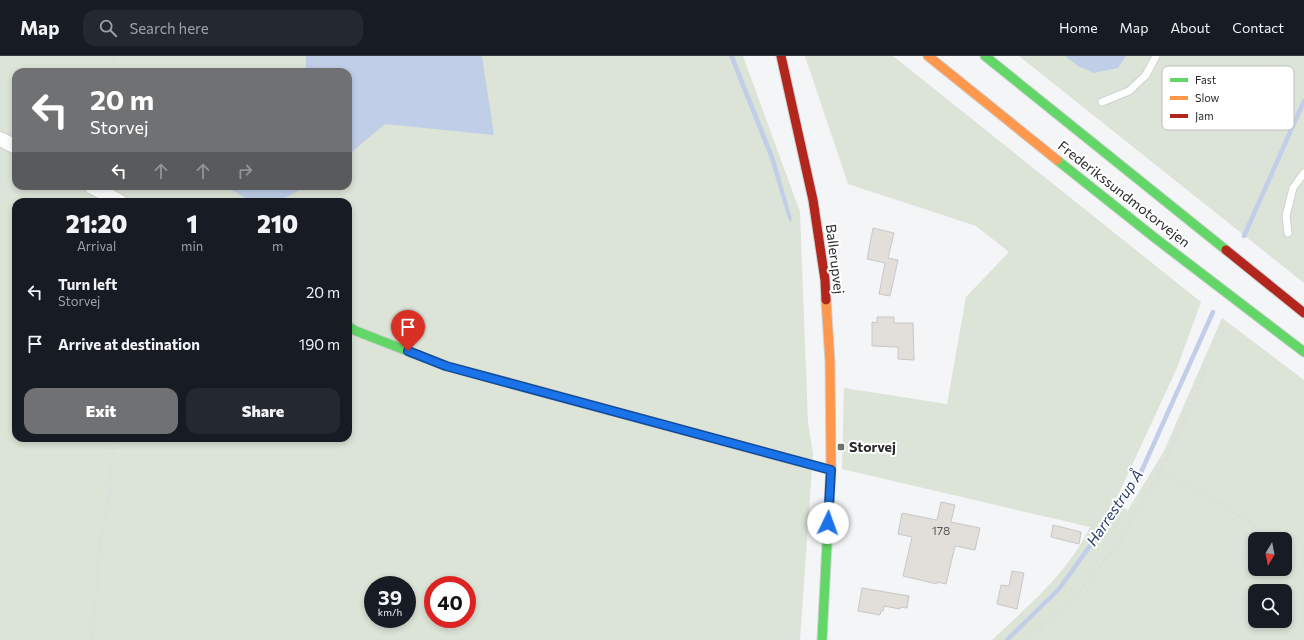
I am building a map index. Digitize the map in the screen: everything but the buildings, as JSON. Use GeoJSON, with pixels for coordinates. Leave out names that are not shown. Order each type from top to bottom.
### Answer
{"type":"FeatureCollection","features":[{"type":"Feature","properties":{"kind":"main road","name":"Ballerupvej"},"geometry":{"type":"LineString","coordinates":[[781,56],[813,200],[825,280],[830,362],[831,470],[822,640]]}},
{"type":"Feature","properties":{"kind":"main road","name":"Frederikssundmotorvejen"},"geometry":{"type":"LineString","coordinates":[[928,56],[1155,238],[1304,352]]}},
{"type":"Feature","properties":{"kind":"main road","name":"Frederikssundmotorvejen"},"geometry":{"type":"LineString","coordinates":[[985,56],[1304,313]]}},
{"type":"Feature","properties":{"kind":"main road"},"geometry":{"type":"LineString","coordinates":[[352,328],[446,366],[831,470]]}},
{"type":"Feature","properties":{"kind":"street"},"geometry":{"type":"LineString","coordinates":[[0,139],[12,145]]}},
{"type":"Feature","properties":{"kind":"street"},"geometry":{"type":"LineString","coordinates":[[98,190],[113,198]]}},
{"type":"Feature","properties":{"kind":"lane"},"geometry":{"type":"LineString","coordinates":[[1102,102],[1129,91],[1146,75],[1156,56]]}},
{"type":"Feature","properties":{"kind":"lane"},"geometry":{"type":"LineString","coordinates":[[1288,233],[1286,216],[1293,188],[1304,173]]}},
{"type":"Feature","properties":{"kind":"path"},"geometry":{"type":"LineString","coordinates":[[110,68],[114,56]]}},
{"type":"Feature","properties":{"kind":"path"},"geometry":{"type":"LineString","coordinates":[[1028,640],[1077,594],[1119,544],[1158,474],[1189,410],[1208,363]]}},
{"type":"Feature","properties":{"kind":"path"},"geometry":{"type":"LineString","coordinates":[[92,640],[100,544],[109,497],[113,442]]}},
{"type":"Feature","properties":{"kind":"path"},"geometry":{"type":"LineString","coordinates":[[1158,474],[1194,488],[1244,519],[1260,532]]}},
{"type":"Feature","properties":{"kind":"path"},"geometry":{"type":"LineString","coordinates":[[1292,558],[1304,567]]}},
{"type":"Feature","properties":{"kind":"shaded area"},"geometry":{"type":"Polygon","coordinates":[[[0,56],[743,56],[800,212],[808,423],[813,453],[800,640],[0,640],[0,56]]]}},
{"type":"Feature","properties":{"kind":"shaded area"},"geometry":{"type":"Polygon","coordinates":[[[805,56],[893,56],[1201,302],[1177,368],[1114,504],[1128,510],[1164,451],[1222,318],[1304,380],[1304,640],[992,640],[1059,574],[1081,544],[1090,527],[842,469],[844,388],[947,404],[966,297],[1009,252],[976,226],[848,184],[805,56]]]}},
{"type":"Feature","properties":{"kind":"shaded area"},"geometry":{"type":"Polygon","coordinates":[[[1019,56],[1304,56],[1304,283],[1019,56]]]}},
{"type":"Feature","properties":{"kind":"water"},"geometry":{"type":"Polygon","coordinates":[[[306,56],[482,56],[494,135],[385,124],[352,152],[352,68],[306,68],[306,56]]]}},
{"type":"Feature","properties":{"kind":"water"},"geometry":{"type":"Polygon","coordinates":[[[729,56],[734,56],[775,159],[792,219],[790,222],[770,159],[729,56]]]}},
{"type":"Feature","properties":{"kind":"water"},"geometry":{"type":"Polygon","coordinates":[[[1065,56],[1126,56],[1118,68],[1094,73],[1078,66],[1065,56]]]}},
{"type":"Feature","properties":{"kind":"water"},"geometry":{"type":"Polygon","coordinates":[[[232,190],[299,190],[284,198],[244,197],[232,190]]]}},
{"type":"Feature","properties":{"kind":"waterway","name":"Harrestrup Å"},"geometry":{"type":"LineString","coordinates":[[1294,124],[1304,101]]}},
{"type":"Feature","properties":{"kind":"waterway","name":"Harrestrup Å"},"geometry":{"type":"LineString","coordinates":[[1244,236],[1291,130]]}},
{"type":"Feature","properties":{"kind":"waterway","name":"Harrestrup Å"},"geometry":{"type":"LineString","coordinates":[[1007,640],[1059,589],[1138,479],[1213,312]]}},
{"type":"Feature","properties":{"kind":"traffic: fast"},"geometry":{"type":"LineString","coordinates":[[985,56],[1226,250]]}},
{"type":"Feature","properties":{"kind":"traffic: fast"},"geometry":{"type":"LineString","coordinates":[[1057,160],[1155,238],[1304,352]]}},
{"type":"Feature","properties":{"kind":"traffic: fast"},"geometry":{"type":"LineString","coordinates":[[352,328],[446,366],[583,403]]}},
{"type":"Feature","properties":{"kind":"traffic: fast"},"geometry":{"type":"LineString","coordinates":[[782,457],[831,470]]}},
{"type":"Feature","properties":{"kind":"traffic: fast"},"geometry":{"type":"LineString","coordinates":[[822,640],[831,466]]}},
{"type":"Feature","properties":{"kind":"traffic: slow"},"geometry":{"type":"LineString","coordinates":[[928,56],[1057,160]]}},
{"type":"Feature","properties":{"kind":"traffic: slow"},"geometry":{"type":"LineString","coordinates":[[826,300],[830,362],[831,466]]}},
{"type":"Feature","properties":{"kind":"traffic: slow"},"geometry":{"type":"LineString","coordinates":[[583,403],[782,457]]}},
{"type":"Feature","properties":{"kind":"traffic: jam"},"geometry":{"type":"LineString","coordinates":[[781,56],[813,200],[825,280],[826,300]]}},
{"type":"Feature","properties":{"kind":"traffic: jam"},"geometry":{"type":"LineString","coordinates":[[1226,250],[1304,313]]}},
{"type":"Feature","properties":{"kind":"place","name":"Storvej"},"geometry":{"type":"Point","coordinates":[841,447]}},
{"type":"Feature","properties":{"kind":"route"},"geometry":{"type":"LineString","coordinates":[[408,351],[446,366],[831,470],[828,523]]}}]}
